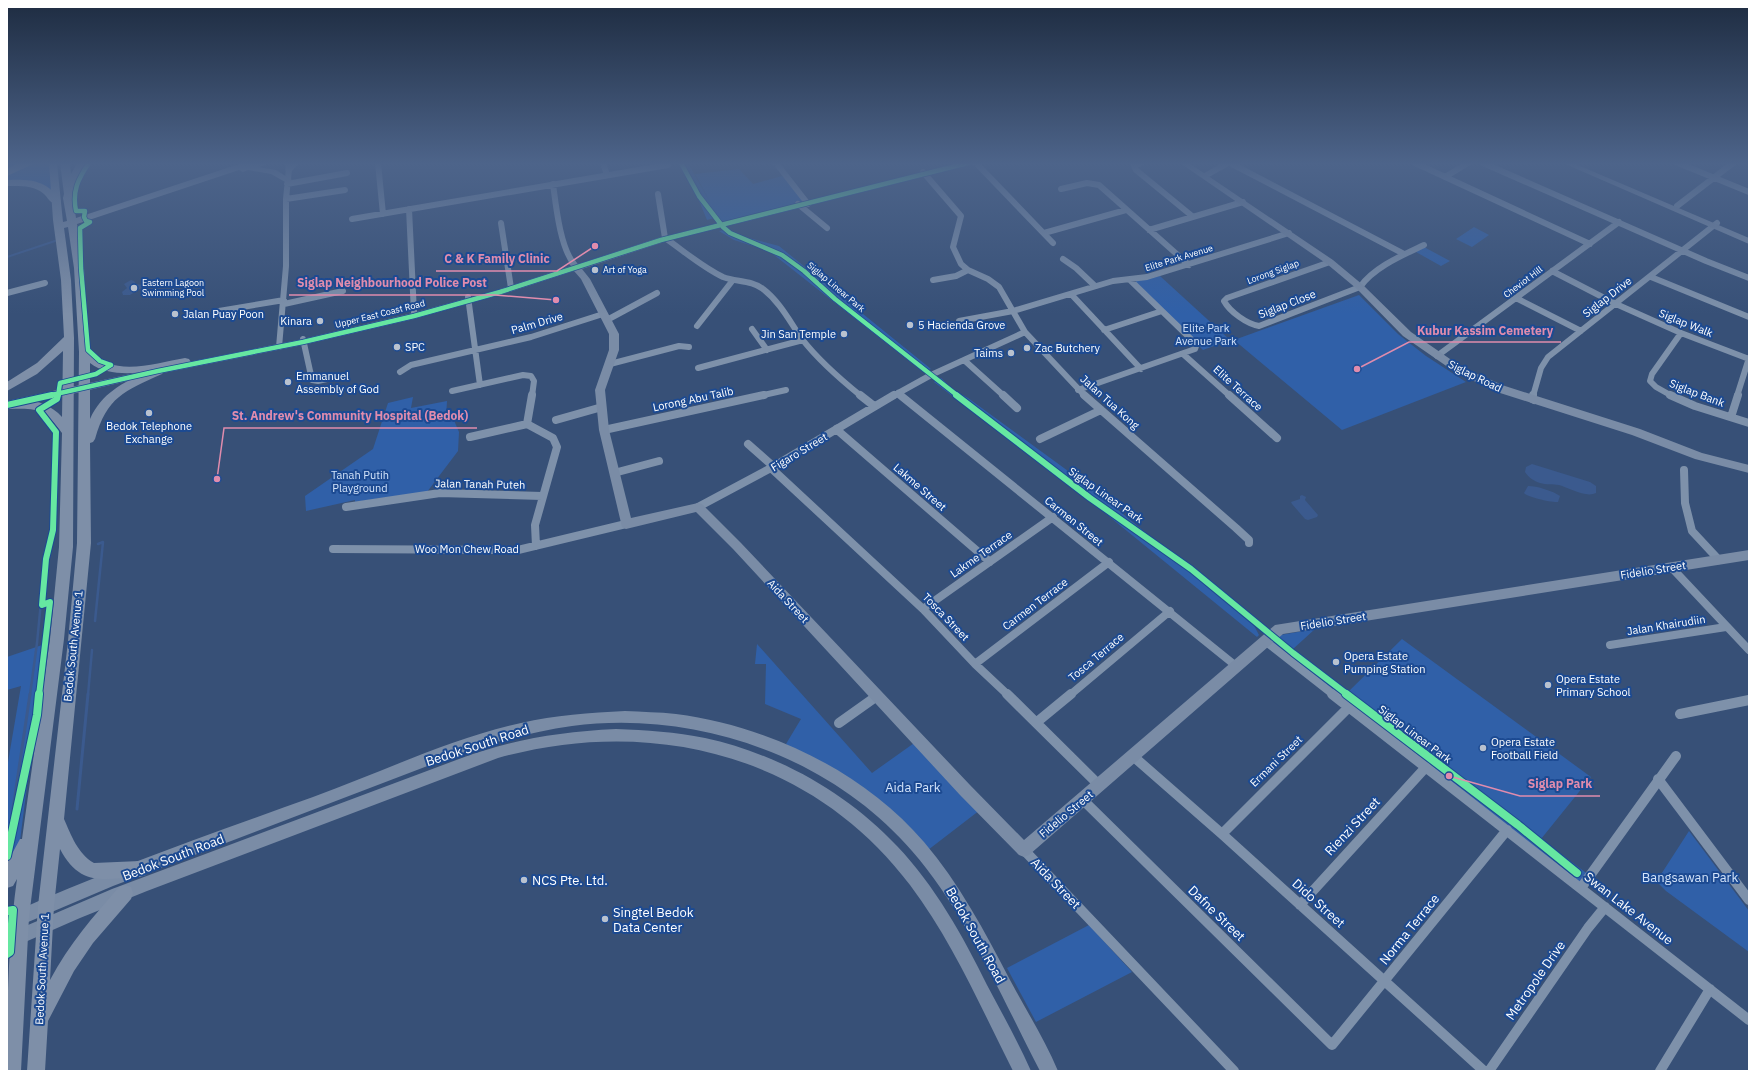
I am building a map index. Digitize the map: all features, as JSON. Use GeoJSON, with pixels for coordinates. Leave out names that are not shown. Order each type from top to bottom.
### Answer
{"type":"FeatureCollection","features":[{"type":"Feature","properties":{"kind":"main road","name":"Bedok South Avenue 1"},"geometry":{"type":"LineString","coordinates":[[12,1071],[14,1037],[13,920],[30,838],[62,592],[66,547],[69,338],[66,280],[57,213]]}},
{"type":"Feature","properties":{"kind":"main road","name":"Bedok South Avenue 1"},"geometry":{"type":"LineString","coordinates":[[36,1071],[44,926],[54,818],[75,641],[84,543],[84,352],[79,268],[70,213]]}},
{"type":"Feature","properties":{"kind":"main road"},"geometry":{"type":"LineString","coordinates":[[59,230],[63,225],[72,224],[104,213]]}},
{"type":"Feature","properties":{"kind":"main road","name":"Upper East Coast Road"},"geometry":{"type":"LineString","coordinates":[[303,340],[468,299],[511,287],[665,237],[762,213]]}},
{"type":"Feature","properties":{"kind":"main road","name":"Siglap Road"},"geometry":{"type":"LineString","coordinates":[[1260,213],[1330,262],[1360,286],[1407,334],[1459,370],[1492,386],[1636,432],[1699,456],[1732,466],[1749,469]]}},
{"type":"Feature","properties":{"kind":"main road"},"geometry":{"type":"LineString","coordinates":[[1689,213],[1749,236]]}},
{"type":"Feature","properties":{"kind":"main road"},"geometry":{"type":"LineString","coordinates":[[1693,213],[1749,241]]}},
{"type":"Feature","properties":{"kind":"main road"},"geometry":{"type":"LineString","coordinates":[[575,265],[585,279],[615,339],[610,364],[600,390],[604,430],[626,524]]}},
{"type":"Feature","properties":{"kind":"main road","name":"Upper East Coast Road"},"geometry":{"type":"LineString","coordinates":[[8,403],[185,362],[280,345],[414,316],[468,299]]}},
{"type":"Feature","properties":{"kind":"main road"},"geometry":{"type":"LineString","coordinates":[[7,387],[42,365],[56,354],[69,338]]}},
{"type":"Feature","properties":{"kind":"main road"},"geometry":{"type":"LineString","coordinates":[[84,352],[97,363],[114,368],[147,368],[185,362]]}},
{"type":"Feature","properties":{"kind":"main road","name":"Upper East Coast Road"},"geometry":{"type":"LineString","coordinates":[[85,385],[158,371],[217,357]]}},
{"type":"Feature","properties":{"kind":"main road"},"geometry":{"type":"LineString","coordinates":[[84,462],[92,424],[102,405],[121,388],[158,371]]}},
{"type":"Feature","properties":{"kind":"main road"},"geometry":{"type":"LineString","coordinates":[[8,403],[32,404],[44,407],[58,419],[67,431]]}},
{"type":"Feature","properties":{"kind":"main road"},"geometry":{"type":"LineString","coordinates":[[1732,466],[1749,474]]}},
{"type":"Feature","properties":{"kind":"main road","name":"Figaro Street"},"geometry":{"type":"LineString","coordinates":[[626,524],[698,507]]}},
{"type":"Feature","properties":{"kind":"main road","name":"Aida Street"},"geometry":{"type":"LineString","coordinates":[[698,507],[737,546],[1024,850]]}},
{"type":"Feature","properties":{"kind":"main road","name":"Fidelio Street"},"geometry":{"type":"LineString","coordinates":[[1024,850],[1134,757],[1236,666],[1282,628],[1749,555]]}},
{"type":"Feature","properties":{"kind":"main road","name":"Bedok South Road"},"geometry":{"type":"LineString","coordinates":[[13,920],[140,869],[443,754],[487,739],[523,728],[548,723],[603,718],[657,718],[739,733],[770,744],[804,759],[858,792],[901,829],[934,866],[966,912],[1049,1071]]}},
{"type":"Feature","properties":{"kind":"main road","name":"Bedok South Road"},"geometry":{"type":"LineString","coordinates":[[13,939],[125,893],[476,760],[523,746],[573,737],[598,735],[650,736],[705,744],[762,761],[794,776],[824,794],[845,809],[885,843],[908,870],[946,925],[1022,1071]]}},
{"type":"Feature","properties":{"kind":"main road"},"geometry":{"type":"LineString","coordinates":[[54,818],[74,858],[88,869],[93,871],[140,869]]}},
{"type":"Feature","properties":{"kind":"main road"},"geometry":{"type":"LineString","coordinates":[[7,880],[30,838]]}},
{"type":"Feature","properties":{"kind":"main road"},"geometry":{"type":"LineString","coordinates":[[39,1021],[68,965],[87,937],[125,893]]}},
{"type":"Feature","properties":{"kind":"main road"},"geometry":{"type":"LineString","coordinates":[[7,1018],[14,1037]]}},
{"type":"Feature","properties":{"kind":"street"},"geometry":{"type":"LineString","coordinates":[[280,345],[284,302],[287,238],[286,213]]}},
{"type":"Feature","properties":{"kind":"street"},"geometry":{"type":"LineString","coordinates":[[352,219],[386,213]]}},
{"type":"Feature","properties":{"kind":"street"},"geometry":{"type":"LineString","coordinates":[[408,213],[414,313]]}},
{"type":"Feature","properties":{"kind":"street"},"geometry":{"type":"LineString","coordinates":[[557,213],[559,224],[570,260],[575,265]]}},
{"type":"Feature","properties":{"kind":"street"},"geometry":{"type":"LineString","coordinates":[[661,213],[665,237],[720,275],[733,280],[755,284],[765,289],[786,313],[803,340],[839,378],[874,406]]}},
{"type":"Feature","properties":{"kind":"street"},"geometry":{"type":"LineString","coordinates":[[813,213],[827,228]]}},
{"type":"Feature","properties":{"kind":"street","name":"Jalan Tua Kong"},"geometry":{"type":"LineString","coordinates":[[959,213],[960,219],[953,249],[961,264],[968,270],[994,282],[1002,292],[1025,332],[1078,390],[1236,528],[1249,540],[1249,542]]}},
{"type":"Feature","properties":{"kind":"street"},"geometry":{"type":"LineString","coordinates":[[1025,213],[1053,243]]}},
{"type":"Feature","properties":{"kind":"street"},"geometry":{"type":"LineString","coordinates":[[1044,233],[1114,213]]}},
{"type":"Feature","properties":{"kind":"street"},"geometry":{"type":"LineString","coordinates":[[1130,213],[1189,265]]}},
{"type":"Feature","properties":{"kind":"street"},"geometry":{"type":"LineString","coordinates":[[1189,213],[1192,216]]}},
{"type":"Feature","properties":{"kind":"street"},"geometry":{"type":"LineString","coordinates":[[1149,230],[1202,213]]}},
{"type":"Feature","properties":{"kind":"street"},"geometry":{"type":"LineString","coordinates":[[1327,213],[1404,254]]}},
{"type":"Feature","properties":{"kind":"street"},"geometry":{"type":"LineString","coordinates":[[1524,213],[1590,244]]}},
{"type":"Feature","properties":{"kind":"street"},"geometry":{"type":"LineString","coordinates":[[1599,213],[1682,251],[1749,278]]}},
{"type":"Feature","properties":{"kind":"street","name":"Cheviot Hill"},"geometry":{"type":"LineString","coordinates":[[1437,356],[1619,222]]}},
{"type":"Feature","properties":{"kind":"street"},"geometry":{"type":"LineString","coordinates":[[501,223],[511,287]]}},
{"type":"Feature","properties":{"kind":"street","name":"Siglap Drive"},"geometry":{"type":"LineString","coordinates":[[1534,400],[1532,400],[1543,364],[1548,358],[1651,277],[1715,224]]}},
{"type":"Feature","properties":{"kind":"street","name":"Elite Park Avenue"},"geometry":{"type":"LineString","coordinates":[[959,320],[1013,310],[1095,286],[1147,277],[1289,233]]}},
{"type":"Feature","properties":{"kind":"street","name":"Siglap Close"},"geometry":{"type":"LineString","coordinates":[[1224,301],[1227,306],[1255,326],[1360,286],[1404,254],[1424,245]]}},
{"type":"Feature","properties":{"kind":"street"},"geometry":{"type":"LineString","coordinates":[[1063,259],[1076,268],[1095,286]]}},
{"type":"Feature","properties":{"kind":"street","name":"Lorong Siglap"},"geometry":{"type":"LineString","coordinates":[[1224,301],[1228,298],[1330,262]]}},
{"type":"Feature","properties":{"kind":"street"},"geometry":{"type":"LineString","coordinates":[[933,280],[952,278],[965,273],[968,270]]}},
{"type":"Feature","properties":{"kind":"street","name":"Siglap Walk"},"geometry":{"type":"LineString","coordinates":[[1552,271],[1616,304],[1681,334],[1749,359]]}},
{"type":"Feature","properties":{"kind":"street"},"geometry":{"type":"LineString","coordinates":[[1651,277],[1749,317]]}},
{"type":"Feature","properties":{"kind":"street"},"geometry":{"type":"LineString","coordinates":[[697,326],[733,280]]}},
{"type":"Feature","properties":{"kind":"street"},"geometry":{"type":"LineString","coordinates":[[1078,390],[1195,349],[1196,346],[1194,342],[1130,280]]}},
{"type":"Feature","properties":{"kind":"street"},"geometry":{"type":"LineString","coordinates":[[7,293],[45,283]]}},
{"type":"Feature","properties":{"kind":"street"},"geometry":{"type":"LineString","coordinates":[[219,311],[284,302],[344,290]]}},
{"type":"Feature","properties":{"kind":"street","name":"Palm Drive"},"geometry":{"type":"LineString","coordinates":[[400,372],[411,364],[531,337],[605,317],[657,292]]}},
{"type":"Feature","properties":{"kind":"street"},"geometry":{"type":"LineString","coordinates":[[1071,294],[1141,369]]}},
{"type":"Feature","properties":{"kind":"street"},"geometry":{"type":"LineString","coordinates":[[1516,298],[1581,331]]}},
{"type":"Feature","properties":{"kind":"street"},"geometry":{"type":"LineString","coordinates":[[468,299],[480,385]]}},
{"type":"Feature","properties":{"kind":"street"},"geometry":{"type":"LineString","coordinates":[[1104,330],[1162,311]]}},
{"type":"Feature","properties":{"kind":"street"},"geometry":{"type":"LineString","coordinates":[[752,329],[767,350]]}},
{"type":"Feature","properties":{"kind":"street","name":"Figaro Street"},"geometry":{"type":"LineString","coordinates":[[698,507],[773,468],[874,406],[931,375],[1025,332]]}},
{"type":"Feature","properties":{"kind":"street","name":"Siglap Bank"},"geometry":{"type":"LineString","coordinates":[[1681,334],[1652,374],[1650,381],[1656,387],[1668,394],[1749,423]]}},
{"type":"Feature","properties":{"kind":"street"},"geometry":{"type":"LineString","coordinates":[[303,340],[312,380],[318,381],[340,376]]}},
{"type":"Feature","properties":{"kind":"street"},"geometry":{"type":"LineString","coordinates":[[698,368],[803,340]]}},
{"type":"Feature","properties":{"kind":"street"},"geometry":{"type":"LineString","coordinates":[[610,364],[680,346],[689,347]]}},
{"type":"Feature","properties":{"kind":"street","name":"Elite Terrace"},"geometry":{"type":"LineString","coordinates":[[1183,354],[1277,438]]}},
{"type":"Feature","properties":{"kind":"street"},"geometry":{"type":"LineString","coordinates":[[1731,417],[1749,359]]}},
{"type":"Feature","properties":{"kind":"street"},"geometry":{"type":"LineString","coordinates":[[964,360],[1017,408]]}},
{"type":"Feature","properties":{"kind":"street"},"geometry":{"type":"LineString","coordinates":[[452,391],[523,375],[531,376],[534,381],[527,424]]}},
{"type":"Feature","properties":{"kind":"street","name":"Lorong Abu Talib"},"geometry":{"type":"LineString","coordinates":[[604,430],[786,390]]}},
{"type":"Feature","properties":{"kind":"street","name":"Carmen Street"},"geometry":{"type":"LineString","coordinates":[[898,393],[1170,611],[1236,666]]}},
{"type":"Feature","properties":{"kind":"street"},"geometry":{"type":"LineString","coordinates":[[556,420],[602,406]]}},
{"type":"Feature","properties":{"kind":"street"},"geometry":{"type":"LineString","coordinates":[[1040,439],[1101,410]]}},
{"type":"Feature","properties":{"kind":"street"},"geometry":{"type":"LineString","coordinates":[[470,437],[527,424],[553,438],[557,444],[535,525],[536,546]]}},
{"type":"Feature","properties":{"kind":"street","name":"Lakme Street"},"geometry":{"type":"LineString","coordinates":[[836,429],[990,562]]}},
{"type":"Feature","properties":{"kind":"street","name":"Tosca Street"},"geometry":{"type":"LineString","coordinates":[[748,444],[923,609],[975,664],[1037,722],[1100,786]]}},
{"type":"Feature","properties":{"kind":"street"},"geometry":{"type":"LineString","coordinates":[[614,473],[659,461]]}},
{"type":"Feature","properties":{"kind":"street"},"geometry":{"type":"LineString","coordinates":[[1684,470],[1685,503],[1692,531],[1719,560]]}},
{"type":"Feature","properties":{"kind":"street","name":"Jalan Tanah Puteh"},"geometry":{"type":"LineString","coordinates":[[346,507],[440,492],[542,496]]}},
{"type":"Feature","properties":{"kind":"street","name":"Lakme Terrace"},"geometry":{"type":"LineString","coordinates":[[923,609],[1053,517]]}},
{"type":"Feature","properties":{"kind":"street","name":"Woo Mon Chew Road"},"geometry":{"type":"LineString","coordinates":[[333,549],[518,550],[626,524]]}},
{"type":"Feature","properties":{"kind":"street","name":"Carmen Terrace"},"geometry":{"type":"LineString","coordinates":[[975,664],[1108,562]]}},
{"type":"Feature","properties":{"kind":"street"},"geometry":{"type":"LineString","coordinates":[[1671,567],[1749,650]]}},
{"type":"Feature","properties":{"kind":"street","name":"Tosca Terrace"},"geometry":{"type":"LineString","coordinates":[[1037,722],[1170,611]]}},
{"type":"Feature","properties":{"kind":"street","name":"Jalan Khairudiin"},"geometry":{"type":"LineString","coordinates":[[1610,645],[1726,627]]}},
{"type":"Feature","properties":{"kind":"street","name":"Swan Lake Avenue"},"geometry":{"type":"LineString","coordinates":[[1266,641],[1749,1020]]}},
{"type":"Feature","properties":{"kind":"street"},"geometry":{"type":"LineString","coordinates":[[839,723],[877,696]]}},
{"type":"Feature","properties":{"kind":"street"},"geometry":{"type":"LineString","coordinates":[[1680,714],[1749,700]]}},
{"type":"Feature","properties":{"kind":"street","name":"Ermani Street"},"geometry":{"type":"LineString","coordinates":[[1222,834],[1349,707]]}},
{"type":"Feature","properties":{"kind":"street"},"geometry":{"type":"LineString","coordinates":[[1581,888],[1676,756]]}},
{"type":"Feature","properties":{"kind":"street","name":"Dido Street"},"geometry":{"type":"LineString","coordinates":[[1134,757],[1222,834],[1484,1071]]}},
{"type":"Feature","properties":{"kind":"street","name":"Rienzi Street"},"geometry":{"type":"LineString","coordinates":[[1300,904],[1426,767]]}},
{"type":"Feature","properties":{"kind":"street"},"geometry":{"type":"LineString","coordinates":[[1658,779],[1749,900]]}},
{"type":"Feature","properties":{"kind":"street","name":"Dafne Street"},"geometry":{"type":"LineString","coordinates":[[1082,800],[1332,1045]]}},
{"type":"Feature","properties":{"kind":"street","name":"Norma Terrace"},"geometry":{"type":"LineString","coordinates":[[1332,1045],[1507,830]]}},
{"type":"Feature","properties":{"kind":"street","name":"Aida Street"},"geometry":{"type":"LineString","coordinates":[[1024,850],[1234,1071]]}},
{"type":"Feature","properties":{"kind":"street","name":"Metropole Drive"},"geometry":{"type":"LineString","coordinates":[[1489,1071],[1588,928],[1605,907]]}},
{"type":"Feature","properties":{"kind":"street"},"geometry":{"type":"LineString","coordinates":[[1660,1071],[1710,989]]}},
{"type":"Feature","properties":{"kind":"green space"},"geometry":{"type":"Polygon","coordinates":[[[704,213],[757,213],[721,222],[718,217],[707,220],[704,213]]]}},
{"type":"Feature","properties":{"kind":"green space"},"geometry":{"type":"Polygon","coordinates":[[[1474,227],[1489,235],[1472,247],[1456,239],[1474,227]]]}},
{"type":"Feature","properties":{"kind":"green space"},"geometry":{"type":"Polygon","coordinates":[[[728,229],[738,235],[779,246],[931,369],[923,372],[769,251],[734,240],[719,231],[728,229]]]}},
{"type":"Feature","properties":{"kind":"green space"},"geometry":{"type":"Polygon","coordinates":[[[1424,247],[1450,261],[1441,266],[1416,252],[1424,247]]]}},
{"type":"Feature","properties":{"kind":"green space","name":"Elite Park Avenue Park"},"geometry":{"type":"Polygon","coordinates":[[[1160,276],[1230,340],[1203,350],[1136,285],[1136,281],[1160,276]]]}},
{"type":"Feature","properties":{"kind":"green space"},"geometry":{"type":"Polygon","coordinates":[[[1359,295],[1398,334],[1426,356],[1466,382],[1342,430],[1234,340],[1359,295]]]}},
{"type":"Feature","properties":{"kind":"green space"},"geometry":{"type":"Polygon","coordinates":[[[941,378],[954,390],[968,398],[1090,487],[1250,618],[1259,635],[1257,637],[1100,509],[934,382],[941,378]]]}},
{"type":"Feature","properties":{"kind":"green space","name":"Tanah Putih Playground"},"geometry":{"type":"Polygon","coordinates":[[[413,397],[411,408],[447,401],[446,418],[453,418],[459,432],[458,451],[427,492],[355,502],[355,500],[306,511],[305,496],[373,449],[388,403],[413,397]]]}},
{"type":"Feature","properties":{"kind":"green space"},"geometry":{"type":"Polygon","coordinates":[[[1315,629],[1293,649],[1348,692],[1402,639],[1591,777],[1541,839],[1589,875],[1581,887],[1268,641],[1275,636],[1315,629]]]}},
{"type":"Feature","properties":{"kind":"green space"},"geometry":{"type":"Polygon","coordinates":[[[45,644],[20,841],[7,864],[7,768],[21,686],[7,690],[7,657],[45,644]]]}},
{"type":"Feature","properties":{"kind":"green space","name":"Aida Park"},"geometry":{"type":"Polygon","coordinates":[[[757,644],[872,773],[917,741],[980,810],[928,850],[786,744],[801,719],[765,704],[766,664],[755,664],[757,644]]]}},
{"type":"Feature","properties":{"kind":"green space","name":"Bangsawan Park"},"geometry":{"type":"Polygon","coordinates":[[[1689,831],[1749,911],[1749,952],[1666,891],[1658,883],[1658,879],[1689,831]]]}},
{"type":"Feature","properties":{"kind":"green space"},"geometry":{"type":"Polygon","coordinates":[[[1089,925],[1132,972],[1036,1022],[1007,968],[1089,925]]]}},
{"type":"Feature","properties":{"kind":"shaded area","name":"Eastern Lagoon Swimming Pool"},"geometry":{"type":"Polygon","coordinates":[[[131,280],[136,284],[142,285],[143,287],[130,295],[123,295],[122,292],[127,288],[124,284],[131,280]]]}},
{"type":"Feature","properties":{"kind":"shaded area"},"geometry":{"type":"Polygon","coordinates":[[[1532,464],[1590,482],[1596,486],[1596,493],[1587,494],[1559,485],[1545,484],[1533,480],[1525,472],[1526,467],[1532,464]]]}},
{"type":"Feature","properties":{"kind":"shaded area"},"geometry":{"type":"Polygon","coordinates":[[[1528,486],[1540,488],[1557,494],[1560,496],[1558,502],[1551,502],[1526,495],[1524,493],[1528,486]]]}},
{"type":"Feature","properties":{"kind":"shaded area"},"geometry":{"type":"Polygon","coordinates":[[[1302,495],[1306,497],[1305,500],[1318,515],[1317,517],[1308,520],[1305,519],[1292,504],[1291,502],[1300,499],[1300,496],[1302,495]]]}},
{"type":"Feature","properties":{"kind":"waterway"},"geometry":{"type":"LineString","coordinates":[[7,257],[55,241]]}},
{"type":"Feature","properties":{"kind":"waterway"},"geometry":{"type":"LineString","coordinates":[[95,621],[103,542],[98,544]]}},
{"type":"Feature","properties":{"kind":"waterway"},"geometry":{"type":"LineString","coordinates":[[30,695],[37,643],[45,560]]}},
{"type":"Feature","properties":{"kind":"waterway"},"geometry":{"type":"LineString","coordinates":[[88,695],[92,650]]}},
{"type":"Feature","properties":{"kind":"waterway"},"geometry":{"type":"LineString","coordinates":[[11,823],[30,694]]}},
{"type":"Feature","properties":{"kind":"waterway"},"geometry":{"type":"LineString","coordinates":[[77,809],[88,694]]}},
{"type":"Feature","properties":{"kind":"cycle path"},"geometry":{"type":"LineString","coordinates":[[85,213],[84,217],[86,221],[90,222],[80,228],[81,268],[88,350],[100,361],[111,365]]}},
{"type":"Feature","properties":{"kind":"cycle path","name":"Siglap Linear Park"},"geometry":{"type":"LineString","coordinates":[[713,213],[723,227],[730,233],[782,255],[804,271],[835,299],[997,427],[1090,498],[1191,569],[1293,653],[1518,825],[1577,873]]}},
{"type":"Feature","properties":{"kind":"cycle path"},"geometry":{"type":"LineString","coordinates":[[7,405],[158,371],[303,342],[414,316],[500,292],[661,240],[767,213]]}},
{"type":"Feature","properties":{"kind":"cycle path"},"geometry":{"type":"LineString","coordinates":[[7,856],[37,715],[50,602],[42,605],[46,559],[53,530],[56,432],[39,410],[57,399],[60,383],[96,374],[111,365]]}},
{"type":"Feature","properties":{"kind":"cycle path"},"geometry":{"type":"LineString","coordinates":[[7,911],[13,910],[10,952],[7,954]]}},
{"type":"Feature","properties":{"kind":"place","name":"C & K Family Clinic"},"geometry":{"type":"Point","coordinates":[595,246]}},
{"type":"Feature","properties":{"kind":"place","name":"Art of Yoga"},"geometry":{"type":"Point","coordinates":[595,270]}},
{"type":"Feature","properties":{"kind":"place","name":"Eastern Lagoon Swimming Pool"},"geometry":{"type":"Point","coordinates":[134,288]}},
{"type":"Feature","properties":{"kind":"place","name":"Siglap Neighbourhood Police Post"},"geometry":{"type":"Point","coordinates":[556,300]}},
{"type":"Feature","properties":{"kind":"place","name":"Jalan Puay Poon"},"geometry":{"type":"Point","coordinates":[175,314]}},
{"type":"Feature","properties":{"kind":"place","name":"Kinara"},"geometry":{"type":"Point","coordinates":[320,321]}},
{"type":"Feature","properties":{"kind":"place","name":"5 Hacienda Grove"},"geometry":{"type":"Point","coordinates":[910,325]}},
{"type":"Feature","properties":{"kind":"place","name":"Jin San Temple"},"geometry":{"type":"Point","coordinates":[844,334]}},
{"type":"Feature","properties":{"kind":"place","name":"SPC"},"geometry":{"type":"Point","coordinates":[397,347]}},
{"type":"Feature","properties":{"kind":"place","name":"Zac Butchery"},"geometry":{"type":"Point","coordinates":[1027,348]}},
{"type":"Feature","properties":{"kind":"place","name":"Taims"},"geometry":{"type":"Point","coordinates":[1011,353]}},
{"type":"Feature","properties":{"kind":"place","name":"Kubur Kassim Cemetery"},"geometry":{"type":"Point","coordinates":[1357,369]}},
{"type":"Feature","properties":{"kind":"place","name":"Emmanuel Assembly of God"},"geometry":{"type":"Point","coordinates":[288,382]}},
{"type":"Feature","properties":{"kind":"place","name":"Bedok Telephone Exchange"},"geometry":{"type":"Point","coordinates":[149,413]}},
{"type":"Feature","properties":{"kind":"place","name":"St. Andrew's Community Hospital (Bedok)"},"geometry":{"type":"Point","coordinates":[217,479]}},
{"type":"Feature","properties":{"kind":"place","name":"Opera Estate Pumping Station"},"geometry":{"type":"Point","coordinates":[1336,662]}},
{"type":"Feature","properties":{"kind":"place","name":"Opera Estate Primary School"},"geometry":{"type":"Point","coordinates":[1548,685]}},
{"type":"Feature","properties":{"kind":"place","name":"Opera Estate Football Field"},"geometry":{"type":"Point","coordinates":[1483,748]}},
{"type":"Feature","properties":{"kind":"place","name":"Siglap Park"},"geometry":{"type":"Point","coordinates":[1449,776]}},
{"type":"Feature","properties":{"kind":"place","name":"NCS Pte. Ltd."},"geometry":{"type":"Point","coordinates":[524,880]}},
{"type":"Feature","properties":{"kind":"place","name":"Singtel Bedok Data Center"},"geometry":{"type":"Point","coordinates":[605,919]}}]}
